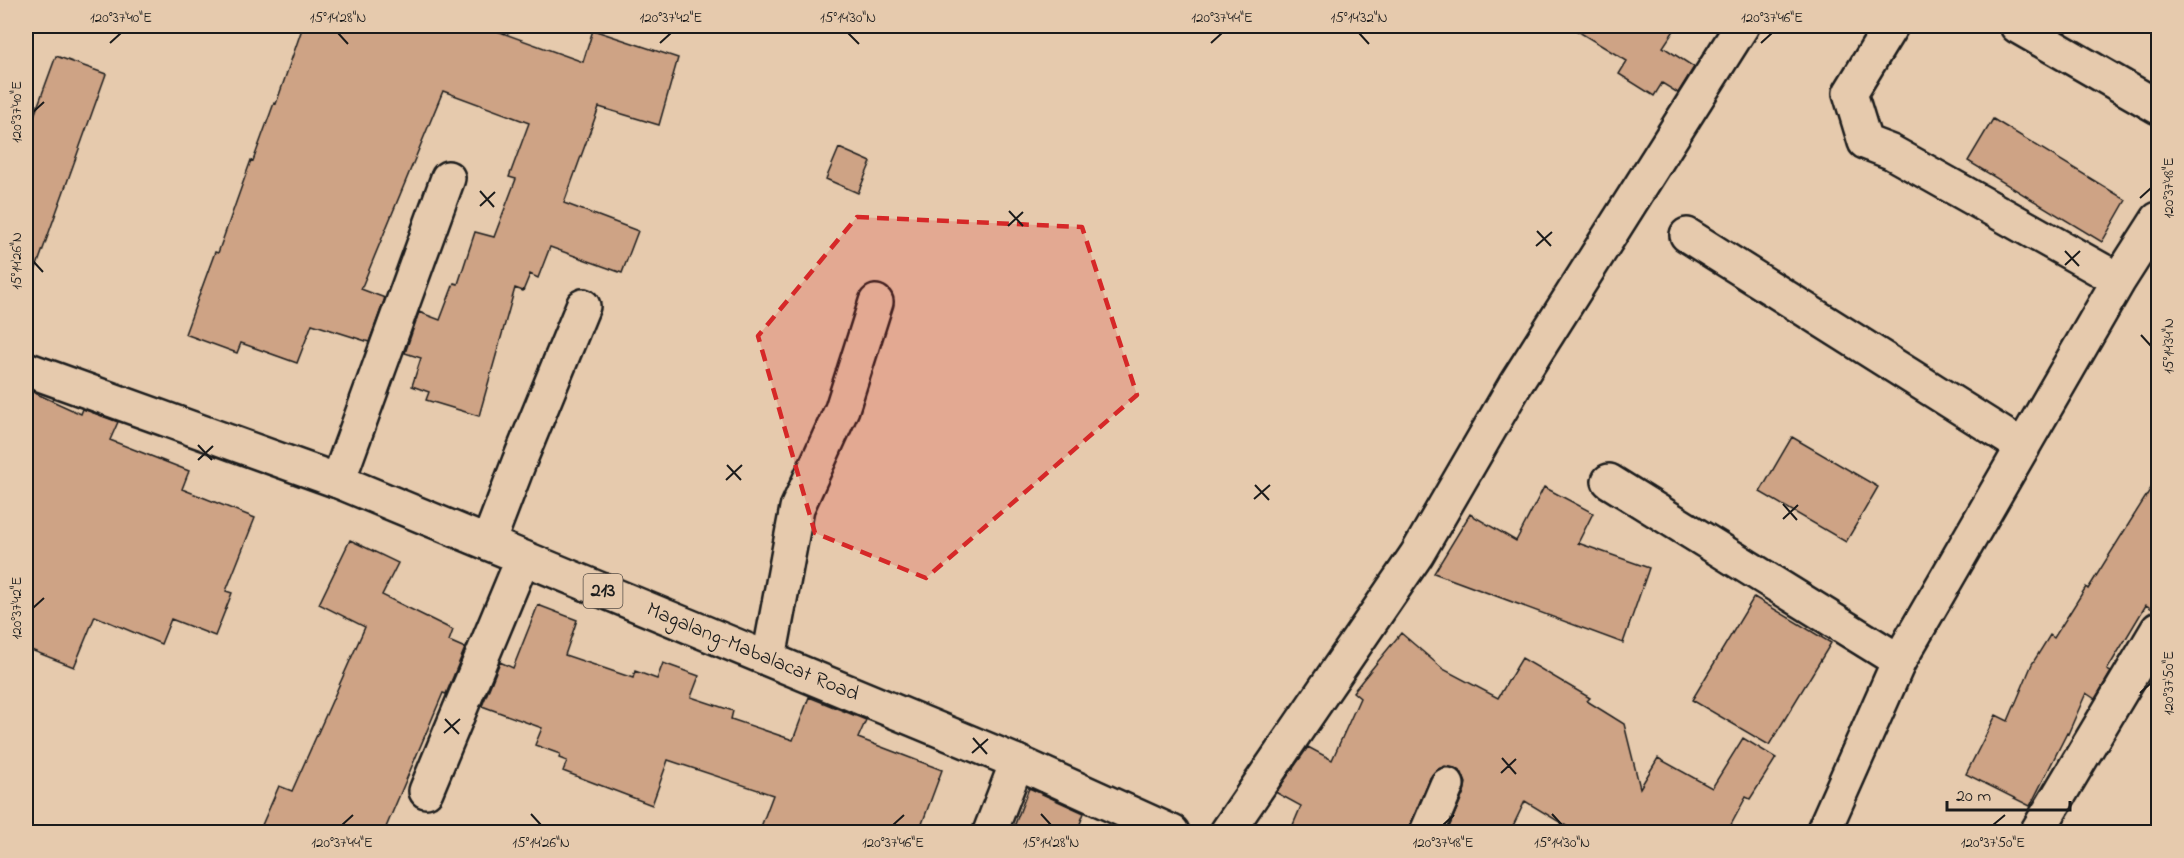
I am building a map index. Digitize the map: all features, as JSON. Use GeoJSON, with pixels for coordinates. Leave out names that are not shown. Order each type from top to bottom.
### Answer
{"type":"FeatureCollection","features":[{"type":"Feature","properties":{"kind":"street"},"geometry":{"type":"LineString","coordinates":[[1227,832],[1417,554],[1515,385],[1742,26]]}},
{"type":"Feature","properties":{"kind":"street"},"geometry":{"type":"LineString","coordinates":[[1891,26],[1850,93],[1865,142],[1891,152],[2119,280]]}},
{"type":"Feature","properties":{"kind":"street"},"geometry":{"type":"LineString","coordinates":[[2017,26],[2158,107]]}},
{"type":"Feature","properties":{"kind":"street"},"geometry":{"type":"LineString","coordinates":[[338,481],[447,178]]}},
{"type":"Feature","properties":{"kind":"street"},"geometry":{"type":"LineString","coordinates":[[1823,832],[1899,661],[2119,280],[2158,219]]}},
{"type":"Feature","properties":{"kind":"street"},"geometry":{"type":"LineString","coordinates":[[1688,235],[2023,447]]}},
{"type":"Feature","properties":{"kind":"street"},"geometry":{"type":"LineString","coordinates":[[770,658],[797,508],[842,409],[876,302]]}},
{"type":"Feature","properties":{"kind":"street"},"geometry":{"type":"LineString","coordinates":[[488,543],[583,306]]}},
{"type":"Feature","properties":{"kind":"street","name":"Magalang-Mabalacat Road"},"geometry":{"type":"LineString","coordinates":[[26,370],[338,481],[770,658],[1017,762],[1172,832]]}},
{"type":"Feature","properties":{"kind":"street"},"geometry":{"type":"LineString","coordinates":[[1609,481],[1899,661]]}},
{"type":"Feature","properties":{"kind":"street"},"geometry":{"type":"LineString","coordinates":[[426,791],[524,558]]}},
{"type":"Feature","properties":{"kind":"street"},"geometry":{"type":"LineString","coordinates":[[2037,832],[2158,629]]}},
{"type":"Feature","properties":{"kind":"street"},"geometry":{"type":"LineString","coordinates":[[990,832],[1017,762]]}},
{"type":"Feature","properties":{"kind":"street"},"geometry":{"type":"LineString","coordinates":[[1426,832],[1447,784]]}},
{"type":"Feature","properties":{"kind":"highlighted area"},"geometry":{"type":"Polygon","coordinates":[[[857,217],[1082,227],[1137,395],[926,578],[815,533],[758,336],[857,217]]]}},
{"type":"Feature","properties":{"kind":"building"},"geometry":{"type":"Polygon","coordinates":[[[303,26],[483,26],[583,62],[593,30],[678,58],[659,125],[599,107],[564,203],[638,231],[622,273],[550,247],[538,278],[530,274],[523,291],[515,288],[479,416],[426,400],[429,392],[412,386],[421,358],[405,353],[419,312],[440,320],[454,283],[458,284],[475,232],[494,237],[516,179],[509,177],[529,123],[443,91],[361,289],[385,298],[369,342],[312,324],[297,363],[241,343],[237,353],[185,334],[215,252],[218,253],[251,160],[253,161],[274,103],[276,104],[303,26]]]}},
{"type":"Feature","properties":{"kind":"building"},"geometry":{"type":"Polygon","coordinates":[[[1569,26],[1677,26],[1663,47],[1694,67],[1678,93],[1662,83],[1654,96],[1619,74],[1627,61],[1569,26]]]}},
{"type":"Feature","properties":{"kind":"building"},"geometry":{"type":"Polygon","coordinates":[[[56,56],[106,74],[29,288],[26,288],[26,138],[56,56]]]}},
{"type":"Feature","properties":{"kind":"building"},"geometry":{"type":"Polygon","coordinates":[[[1993,119],[2126,200],[2102,242],[1968,161],[1993,119]]]}},
{"type":"Feature","properties":{"kind":"building"},"geometry":{"type":"Polygon","coordinates":[[[839,148],[871,162],[858,193],[826,179],[839,148]]]}},
{"type":"Feature","properties":{"kind":"building"},"geometry":{"type":"Polygon","coordinates":[[[26,389],[81,414],[83,409],[118,422],[110,440],[189,471],[182,489],[255,518],[226,591],[232,593],[215,636],[171,619],[161,644],[95,616],[74,667],[26,648],[26,389]]]}},
{"type":"Feature","properties":{"kind":"building"},"geometry":{"type":"Polygon","coordinates":[[[1792,437],[1878,487],[1846,542],[1760,492],[1792,437]]]}},
{"type":"Feature","properties":{"kind":"building"},"geometry":{"type":"Polygon","coordinates":[[[2158,477],[2158,610],[2155,611],[2146,605],[2107,670],[2111,672],[2095,699],[2086,693],[2068,734],[2030,806],[1966,774],[1996,715],[2008,721],[2032,664],[2050,635],[2054,638],[2086,587],[2088,589],[2158,477]]]}},
{"type":"Feature","properties":{"kind":"building"},"geometry":{"type":"Polygon","coordinates":[[[1544,487],[1593,513],[1578,543],[1649,568],[1623,643],[1434,573],[1470,514],[1516,541],[1544,487]]]}},
{"type":"Feature","properties":{"kind":"building"},"geometry":{"type":"Polygon","coordinates":[[[350,540],[398,563],[382,595],[453,630],[449,641],[465,648],[446,694],[443,693],[384,832],[259,832],[279,786],[292,791],[365,627],[319,604],[350,540]]]}},
{"type":"Feature","properties":{"kind":"building"},"geometry":{"type":"Polygon","coordinates":[[[1754,597],[1831,643],[1769,745],[1692,700],[1754,597]]]}},
{"type":"Feature","properties":{"kind":"building"},"geometry":{"type":"Polygon","coordinates":[[[538,605],[577,620],[565,655],[633,678],[635,671],[657,679],[663,663],[699,676],[691,697],[733,711],[731,719],[793,740],[809,697],[866,720],[858,738],[942,770],[919,832],[759,832],[773,795],[668,760],[652,805],[563,771],[567,761],[559,758],[560,754],[535,745],[542,728],[482,706],[500,662],[513,668],[538,605]]]}},
{"type":"Feature","properties":{"kind":"building"},"geometry":{"type":"Polygon","coordinates":[[[1401,633],[1443,669],[1498,698],[1522,658],[1590,698],[1587,701],[1624,724],[1640,788],[1658,758],[1712,788],[1743,738],[1776,758],[1750,799],[1746,797],[1727,832],[1576,832],[1525,801],[1510,832],[1447,832],[1466,783],[1462,773],[1455,768],[1445,766],[1436,770],[1430,778],[1409,832],[1290,832],[1301,806],[1277,791],[1308,747],[1332,760],[1360,698],[1353,692],[1401,633]]]}},
{"type":"Feature","properties":{"kind":"building"},"geometry":{"type":"Polygon","coordinates":[[[1029,788],[1084,813],[1077,832],[1012,832],[1029,788]]]}}]}
